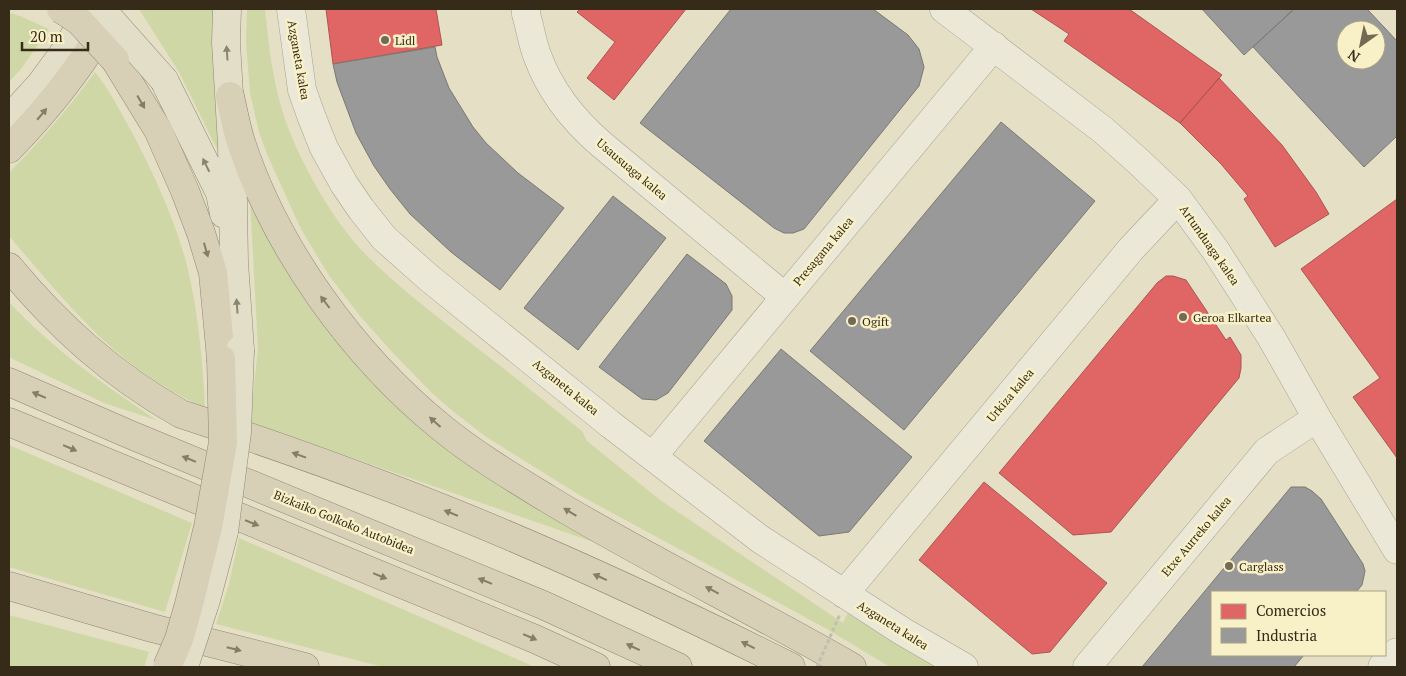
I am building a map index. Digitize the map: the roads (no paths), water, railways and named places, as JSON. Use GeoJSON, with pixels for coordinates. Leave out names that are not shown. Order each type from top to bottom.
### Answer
{"type":"FeatureCollection","features":[{"type":"Feature","properties":{"kind":"highway"},"geometry":{"type":"LineString","coordinates":[[61,9],[79,21],[115,60],[158,130],[201,233],[213,273],[231,355],[223,442],[208,527],[189,604],[167,667]]}},
{"type":"Feature","properties":{"kind":"highway"},"geometry":{"type":"LineString","coordinates":[[9,149],[60,92],[116,9],[133,29],[164,80]]}},
{"type":"Feature","properties":{"kind":"highway"},"geometry":{"type":"LineString","coordinates":[[230,96],[240,138],[250,166],[283,238],[312,285],[345,329],[379,368],[419,408],[474,452],[571,513],[852,667]]}},
{"type":"Feature","properties":{"kind":"highway"},"geometry":{"type":"LineString","coordinates":[[9,268],[38,302],[79,342],[152,398],[181,414],[382,485],[502,533],[625,588],[791,667]]}},
{"type":"Feature","properties":{"kind":"highway","name":"Bizkaiko Golkoko Autobidea"},"geometry":{"type":"LineString","coordinates":[[9,382],[131,435],[543,605],[678,667]]}},
{"type":"Feature","properties":{"kind":"highway"},"geometry":{"type":"LineString","coordinates":[[9,422],[535,639],[596,667]]}},
{"type":"Feature","properties":{"kind":"highway"},"geometry":{"type":"LineString","coordinates":[[9,586],[152,628],[305,667]]}},
{"type":"Feature","properties":{"kind":"highway"},"geometry":{"type":"LineString","coordinates":[[9,599],[44,608],[152,628]]}},
{"type":"Feature","properties":{"kind":"main road"},"geometry":{"type":"LineString","coordinates":[[9,119],[40,85],[68,47],[89,9]]}},
{"type":"Feature","properties":{"kind":"main road"},"geometry":{"type":"LineString","coordinates":[[101,9],[164,80],[220,193],[234,262]]}},
{"type":"Feature","properties":{"kind":"main road"},"geometry":{"type":"LineString","coordinates":[[184,667],[206,600],[224,532],[237,432],[231,355],[234,262],[230,96],[226,43],[227,9]]}},
{"type":"Feature","properties":{"kind":"street","name":"Azganeta kalea"},"geometry":{"type":"LineString","coordinates":[[290,9],[302,90],[321,140],[344,184],[384,238],[429,278],[610,424],[842,604],[902,631],[964,667]]}},
{"type":"Feature","properties":{"kind":"street","name":"Usausuaga kalea"},"geometry":{"type":"LineString","coordinates":[[526,9],[537,54],[547,77],[574,118],[601,144],[785,296]]}},
{"type":"Feature","properties":{"kind":"street","name":"Artunduaga kalea"},"geometry":{"type":"LineString","coordinates":[[944,9],[1103,130],[1178,199],[1216,251],[1248,300],[1397,550]]}},
{"type":"Feature","properties":{"kind":"street","name":"Presagana kalea"},"geometry":{"type":"LineString","coordinates":[[653,456],[994,46]]}},
{"type":"Feature","properties":{"kind":"street","name":"Urkiza kalea"},"geometry":{"type":"LineString","coordinates":[[842,604],[1131,249],[1178,199]]}},
{"type":"Feature","properties":{"kind":"street","name":"Etxe Aurreko kalea"},"geometry":{"type":"LineString","coordinates":[[1087,667],[1267,451],[1317,418]]}},
{"type":"Feature","properties":{"kind":"street"},"geometry":{"type":"LineString","coordinates":[[1382,667],[1397,652]]}},
{"type":"Feature","properties":{"kind":"place","name":"Lidl"},"geometry":{"type":"Point","coordinates":[385,40]}},
{"type":"Feature","properties":{"kind":"place","name":"Geroa Elkartea"},"geometry":{"type":"Point","coordinates":[1183,317]}},
{"type":"Feature","properties":{"kind":"place","name":"Ogift"},"geometry":{"type":"Point","coordinates":[852,321]}},
{"type":"Feature","properties":{"kind":"place","name":"Carglass"},"geometry":{"type":"Point","coordinates":[1229,566]}}]}
